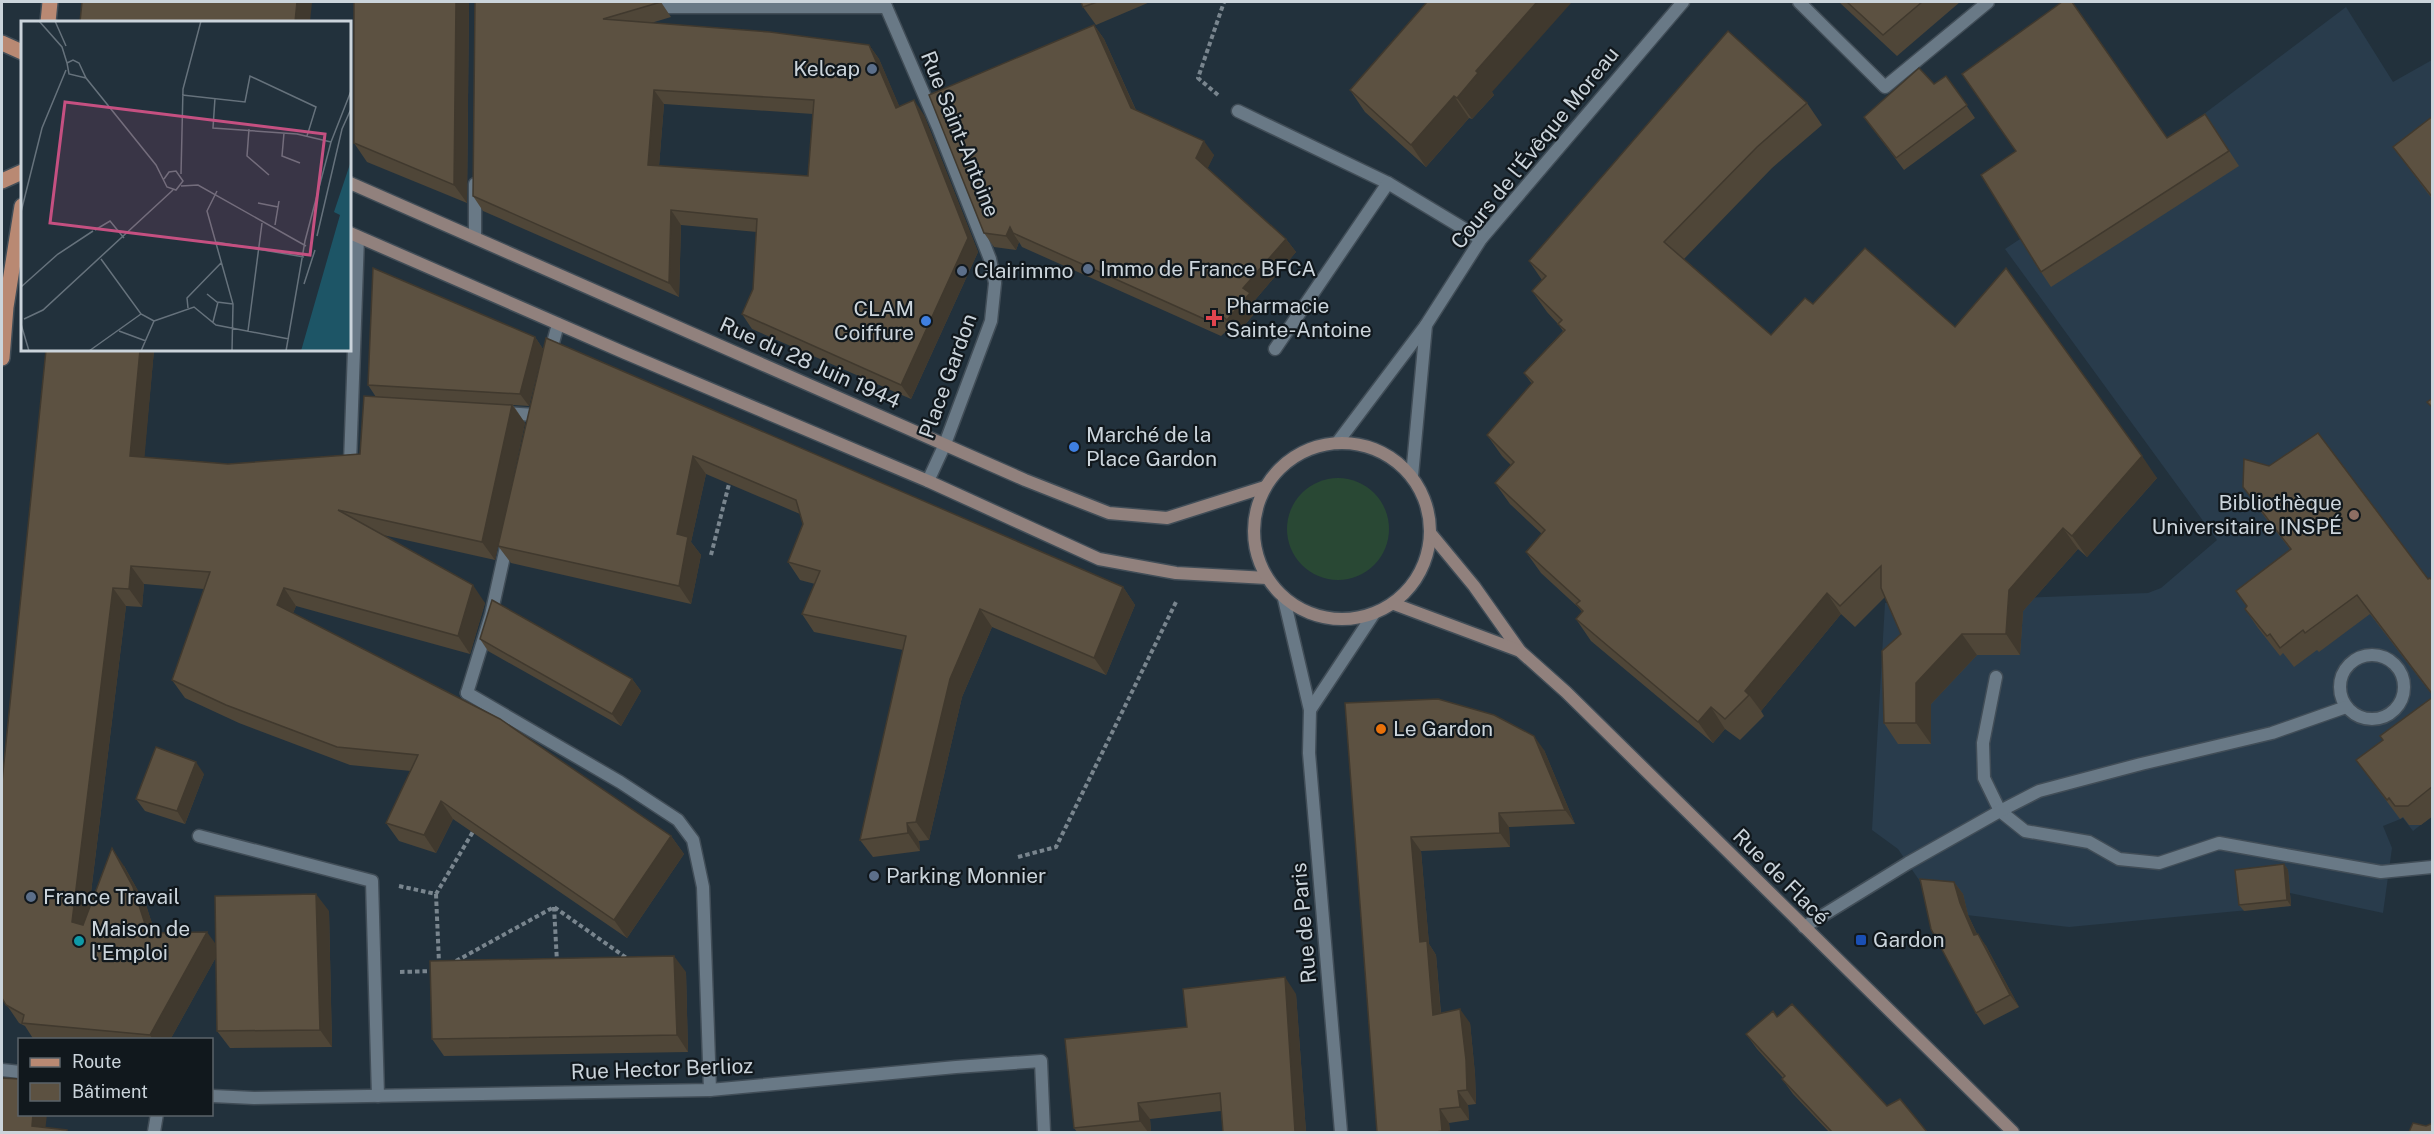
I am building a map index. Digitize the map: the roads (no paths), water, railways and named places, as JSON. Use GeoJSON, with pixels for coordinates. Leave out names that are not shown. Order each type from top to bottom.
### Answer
{"type":"FeatureCollection","features":[{"type":"Feature","properties":{"kind":"main road"},"geometry":{"type":"LineString","coordinates":[[48,21],[50,2]]}},
{"type":"Feature","properties":{"kind":"main road"},"geometry":{"type":"LineString","coordinates":[[2,43],[21,52]]}},
{"type":"Feature","properties":{"kind":"main road"},"geometry":{"type":"LineString","coordinates":[[2,181],[21,172]]}},
{"type":"Feature","properties":{"kind":"main road","name":"Rue du 28 Juin 1944"},"geometry":{"type":"LineString","coordinates":[[351,183],[1025,480],[1109,513],[1167,518],[1265,487]]}},
{"type":"Feature","properties":{"kind":"main road"},"geometry":{"type":"LineString","coordinates":[[2,358],[6,307],[21,212]]}},
{"type":"Feature","properties":{"kind":"main road"},"geometry":{"type":"LineString","coordinates":[[354,235],[928,481],[1099,559],[1189,574],[1267,578]]}},
{"type":"Feature","properties":{"kind":"main road"},"geometry":{"type":"LineString","coordinates":[[1337,443],[1358,444],[1379,450],[1397,461],[1412,476],[1423,494],[1430,513],[1431,534],[1428,555],[1420,573],[1409,590],[1394,604],[1373,615],[1332,619],[1306,612],[1284,598],[1267,578],[1257,556],[1253,533],[1256,509],[1265,487],[1283,465],[1308,449],[1337,443]]}},
{"type":"Feature","properties":{"kind":"main road","name":"Rue de Flacé"},"geometry":{"type":"LineString","coordinates":[[1431,534],[1474,586],[1520,651],[1566,692],[2013,1132]]}},
{"type":"Feature","properties":{"kind":"main road","name":"Rue de Flacé"},"geometry":{"type":"LineString","coordinates":[[1394,604],[1520,651]]}},
{"type":"Feature","properties":{"kind":"street","name":"Cours de l'Évêque Moreau"},"geometry":{"type":"LineString","coordinates":[[1337,443],[1426,325],[1481,239],[1683,2]]}},
{"type":"Feature","properties":{"kind":"street"},"geometry":{"type":"LineString","coordinates":[[1799,2],[1885,87],[1988,2]]}},
{"type":"Feature","properties":{"kind":"street"},"geometry":{"type":"LineString","coordinates":[[641,7],[885,4]]}},
{"type":"Feature","properties":{"kind":"street","name":"Rue Saint-Antoine"},"geometry":{"type":"LineString","coordinates":[[885,4],[990,259],[995,283]]}},
{"type":"Feature","properties":{"kind":"street"},"geometry":{"type":"LineString","coordinates":[[1238,111],[1388,183],[1481,239]]}},
{"type":"Feature","properties":{"kind":"street"},"geometry":{"type":"LineString","coordinates":[[475,175],[475,237]]}},
{"type":"Feature","properties":{"kind":"street"},"geometry":{"type":"LineString","coordinates":[[1275,349],[1388,183]]}},
{"type":"Feature","properties":{"kind":"street"},"geometry":{"type":"LineString","coordinates":[[350,463],[357,404],[354,235]]}},
{"type":"Feature","properties":{"kind":"street","name":"Place Gardon"},"geometry":{"type":"LineString","coordinates":[[928,481],[945,444],[992,321],[995,283]]}},
{"type":"Feature","properties":{"kind":"street"},"geometry":{"type":"LineString","coordinates":[[547,365],[558,324]]}},
{"type":"Feature","properties":{"kind":"street","name":"Cours de l'Évêque Moreau"},"geometry":{"type":"LineString","coordinates":[[1412,476],[1426,325]]}},
{"type":"Feature","properties":{"kind":"street"},"geometry":{"type":"LineString","coordinates":[[489,412],[535,416]]}},
{"type":"Feature","properties":{"kind":"street"},"geometry":{"type":"LineString","coordinates":[[512,521],[491,615],[467,693],[620,782],[678,820],[693,840],[703,887],[710,1090]]}},
{"type":"Feature","properties":{"kind":"street","name":"Rue de Paris"},"geometry":{"type":"LineString","coordinates":[[1284,598],[1310,710],[1309,753],[1341,1132]]}},
{"type":"Feature","properties":{"kind":"street"},"geometry":{"type":"LineString","coordinates":[[1310,710],[1373,615]]}},
{"type":"Feature","properties":{"kind":"street"},"geometry":{"type":"LineString","coordinates":[[2367,655],[2381,656],[2393,662],[2401,672],[2405,686],[2402,699],[2394,710],[2383,717],[2370,720],[2356,716],[2346,707],[2340,694],[2340,681],[2345,668],[2355,659],[2367,655]]}},
{"type":"Feature","properties":{"kind":"street"},"geometry":{"type":"LineString","coordinates":[[1996,677],[1983,743],[1984,778],[2000,810],[2025,831],[2089,842],[2119,859],[2159,863],[2219,843],[2381,872],[2433,867]]}},
{"type":"Feature","properties":{"kind":"street"},"geometry":{"type":"LineString","coordinates":[[1804,927],[2000,810],[2039,791],[2140,764],[2272,733],[2346,707]]}},
{"type":"Feature","properties":{"kind":"street"},"geometry":{"type":"LineString","coordinates":[[199,836],[372,881],[378,1096]]}},
{"type":"Feature","properties":{"kind":"street","name":"Rue Hector Berlioz"},"geometry":{"type":"LineString","coordinates":[[213,1096],[254,1098],[710,1090],[956,1066],[1041,1061],[1044,1132]]}},
{"type":"Feature","properties":{"kind":"street"},"geometry":{"type":"LineString","coordinates":[[2,1070],[18,1072]]}},
{"type":"Feature","properties":{"kind":"street"},"geometry":{"type":"LineString","coordinates":[[154,1132],[157,1116]]}},
{"type":"Feature","properties":{"kind":"place","name":"Kelcap"},"geometry":{"type":"Point","coordinates":[872,69]}},
{"type":"Feature","properties":{"kind":"place","name":"Immo de France BFCA"},"geometry":{"type":"Point","coordinates":[1088,269]}},
{"type":"Feature","properties":{"kind":"place","name":"Clairimmo"},"geometry":{"type":"Point","coordinates":[962,271]}},
{"type":"Feature","properties":{"kind":"place","name":"Pharmacie Sainte-Antoine"},"geometry":{"type":"Point","coordinates":[1214,318]}},
{"type":"Feature","properties":{"kind":"place","name":"CLAM Coiffure"},"geometry":{"type":"Point","coordinates":[926,321]}},
{"type":"Feature","properties":{"kind":"place","name":"Marché de la Place Gardon"},"geometry":{"type":"Point","coordinates":[1074,447]}},
{"type":"Feature","properties":{"kind":"place","name":"Bibliothèque Universitaire INSPÉ"},"geometry":{"type":"Point","coordinates":[2354,515]}},
{"type":"Feature","properties":{"kind":"place","name":"Le Gardon"},"geometry":{"type":"Point","coordinates":[1381,729]}},
{"type":"Feature","properties":{"kind":"place","name":"Parking Monnier"},"geometry":{"type":"Point","coordinates":[874,876]}},
{"type":"Feature","properties":{"kind":"place","name":"France Travail"},"geometry":{"type":"Point","coordinates":[31,897]}},
{"type":"Feature","properties":{"kind":"place","name":"Gardon"},"geometry":{"type":"Point","coordinates":[1861,940]}},
{"type":"Feature","properties":{"kind":"place","name":"Maison de l'Emploi"},"geometry":{"type":"Point","coordinates":[79,941]}}]}
